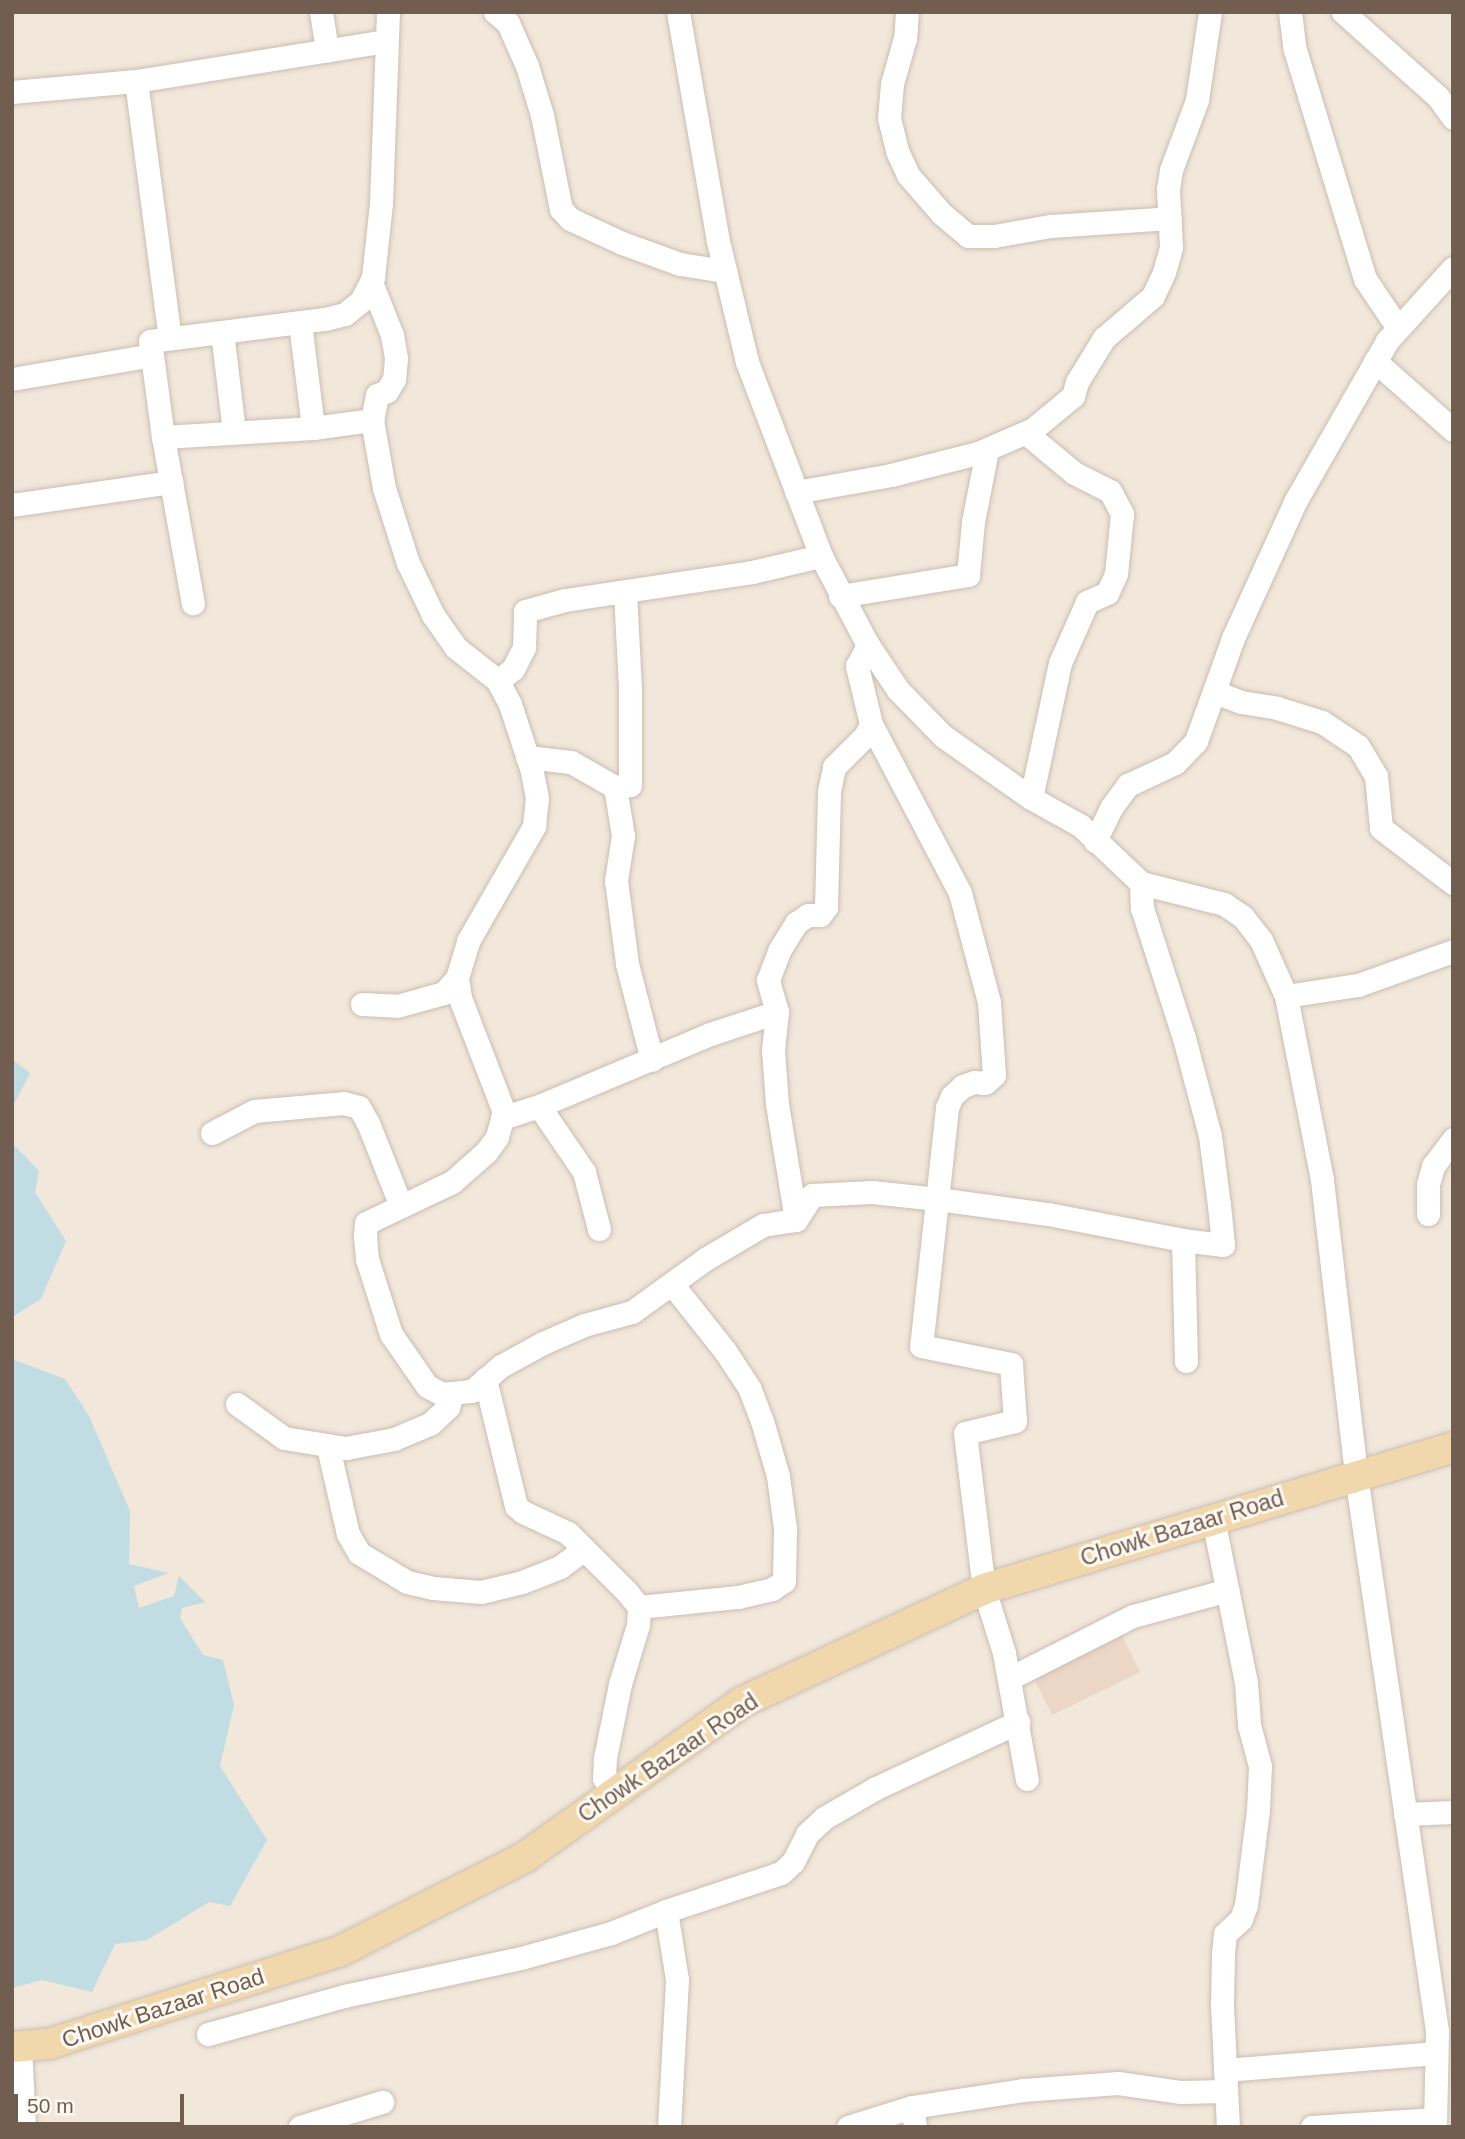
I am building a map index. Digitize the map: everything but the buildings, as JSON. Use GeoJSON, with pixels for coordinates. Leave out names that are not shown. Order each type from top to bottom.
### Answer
{"type":"FeatureCollection","features":[{"type":"Feature","properties":{"kind":"main road","name":"Chowk Bazaar Road"},"geometry":{"type":"LineString","coordinates":[[16,2047],[49,2044],[338,1951],[525,1857],[742,1702],[984,1589],[1453,1447]]}},
{"type":"Feature","properties":{"kind":"street"},"geometry":{"type":"LineString","coordinates":[[321,12],[327,51]]}},
{"type":"Feature","properties":{"kind":"street"},"geometry":{"type":"LineString","coordinates":[[193,603],[149,341],[300,323],[345,314],[361,301],[371,282],[381,203],[388,12]]}},
{"type":"Feature","properties":{"kind":"street"},"geometry":{"type":"LineString","coordinates":[[495,12],[508,23],[527,66],[542,115],[561,209],[570,219],[622,243],[680,264],[725,271]]}},
{"type":"Feature","properties":{"kind":"street"},"geometry":{"type":"LineString","coordinates":[[678,12],[725,271],[747,362],[821,556],[868,645],[898,690],[943,736],[1031,798],[1081,826],[1141,883],[1224,904],[1243,917],[1261,940],[1286,996],[1322,1180],[1356,1475],[1437,2031],[1435,2123],[1312,2127]]}},
{"type":"Feature","properties":{"kind":"street"},"geometry":{"type":"LineString","coordinates":[[907,12],[905,38],[892,84],[889,118],[897,151],[908,175],[943,214],[968,236],[994,236],[1051,226],[1170,218]]}},
{"type":"Feature","properties":{"kind":"street"},"geometry":{"type":"LineString","coordinates":[[796,492],[879,477],[988,450],[1026,433],[1073,396],[1077,382],[1104,338],[1153,296],[1171,247],[1171,170],[1197,100],[1210,12]]}},
{"type":"Feature","properties":{"kind":"street"},"geometry":{"type":"LineString","coordinates":[[1290,12],[1296,50],[1364,279],[1398,328]]}},
{"type":"Feature","properties":{"kind":"street"},"geometry":{"type":"LineString","coordinates":[[1343,12],[1438,97],[1453,118]]}},
{"type":"Feature","properties":{"kind":"street"},"geometry":{"type":"LineString","coordinates":[[12,92],[136,81],[387,41]]}},
{"type":"Feature","properties":{"kind":"street"},"geometry":{"type":"LineString","coordinates":[[136,81],[170,338]]}},
{"type":"Feature","properties":{"kind":"street"},"geometry":{"type":"LineString","coordinates":[[1095,841],[1111,808],[1128,785],[1175,763],[1196,741],[1233,638],[1296,500],[1375,361],[1398,328],[1453,268]]}},
{"type":"Feature","properties":{"kind":"street"},"geometry":{"type":"LineString","coordinates":[[362,1004],[397,1006],[426,999],[444,993],[457,978],[468,941],[534,826],[537,798],[510,704],[498,681],[455,647],[433,615],[418,584],[384,488],[372,420],[377,395],[387,391],[394,379],[396,358],[392,335],[371,282]]}},
{"type":"Feature","properties":{"kind":"street"},"geometry":{"type":"LineString","coordinates":[[300,323],[313,428]]}},
{"type":"Feature","properties":{"kind":"street"},"geometry":{"type":"LineString","coordinates":[[222,332],[234,431]]}},
{"type":"Feature","properties":{"kind":"street"},"geometry":{"type":"LineString","coordinates":[[12,379],[152,355]]}},
{"type":"Feature","properties":{"kind":"street"},"geometry":{"type":"LineString","coordinates":[[1375,361],[1453,430]]}},
{"type":"Feature","properties":{"kind":"street"},"geometry":{"type":"LineString","coordinates":[[163,437],[313,428],[372,420]]}},
{"type":"Feature","properties":{"kind":"street"},"geometry":{"type":"LineString","coordinates":[[1026,433],[1074,473],[1110,491],[1122,514],[1116,574],[1107,593],[1087,602],[1060,663],[1031,798]]}},
{"type":"Feature","properties":{"kind":"street"},"geometry":{"type":"LineString","coordinates":[[840,596],[968,575],[973,522],[988,450]]}},
{"type":"Feature","properties":{"kind":"street"},"geometry":{"type":"LineString","coordinates":[[12,505],[171,482]]}},
{"type":"Feature","properties":{"kind":"street"},"geometry":{"type":"LineString","coordinates":[[498,681],[513,669],[524,647],[525,611],[565,600],[625,593],[704,577],[752,572],[821,556]]}},
{"type":"Feature","properties":{"kind":"street"},"geometry":{"type":"LineString","coordinates":[[527,757],[571,762],[615,787],[630,785],[630,688],[625,593]]}},
{"type":"Feature","properties":{"kind":"street"},"geometry":{"type":"LineString","coordinates":[[868,645],[858,666],[861,692],[871,724],[960,893],[989,1002],[994,1074],[985,1083],[974,1082],[963,1086],[952,1096],[944,1127],[921,1346],[1011,1364],[1015,1421],[965,1433],[984,1589],[1010,1678],[1027,1779]]}},
{"type":"Feature","properties":{"kind":"street"},"geometry":{"type":"LineString","coordinates":[[1215,692],[1241,702],[1277,708],[1322,722],[1358,746],[1376,776],[1381,828],[1453,883]]}},
{"type":"Feature","properties":{"kind":"street"},"geometry":{"type":"LineString","coordinates":[[796,1220],[777,1104],[773,1050],[777,1012],[768,980],[780,949],[796,923],[808,915],[820,915],[826,907],[828,791],[834,767],[864,736],[871,724]]}},
{"type":"Feature","properties":{"kind":"street"},"geometry":{"type":"LineString","coordinates":[[615,787],[623,836],[615,880],[627,964],[652,1059]]}},
{"type":"Feature","properties":{"kind":"street"},"geometry":{"type":"LineString","coordinates":[[457,978],[460,998],[504,1112],[497,1137],[466,1171],[452,1182],[366,1223],[367,1259],[391,1334],[427,1386],[442,1394],[472,1391],[485,1379],[543,1343],[584,1325],[632,1312],[706,1258],[763,1225],[796,1220],[812,1195],[872,1192],[938,1199],[1048,1214],[1223,1245],[1210,1136],[1184,1038],[1142,908],[1141,883]]}},
{"type":"Feature","properties":{"kind":"street"},"geometry":{"type":"LineString","coordinates":[[1286,996],[1358,985],[1453,951]]}},
{"type":"Feature","properties":{"kind":"street"},"geometry":{"type":"LineString","coordinates":[[502,1118],[539,1106],[709,1034],[777,1012]]}},
{"type":"Feature","properties":{"kind":"street"},"geometry":{"type":"LineString","coordinates":[[212,1133],[254,1111],[343,1103],[359,1107],[401,1206]]}},
{"type":"Feature","properties":{"kind":"street"},"geometry":{"type":"LineString","coordinates":[[539,1106],[584,1172],[598,1229]]}},
{"type":"Feature","properties":{"kind":"street"},"geometry":{"type":"LineString","coordinates":[[1428,1214],[1428,1184],[1433,1166],[1453,1139]]}},
{"type":"Feature","properties":{"kind":"street"},"geometry":{"type":"LineString","coordinates":[[1183,1240],[1186,1361]]}},
{"type":"Feature","properties":{"kind":"street"},"geometry":{"type":"LineString","coordinates":[[639,1607],[738,1597],[772,1589],[784,1581],[785,1528],[778,1476],[750,1389],[725,1351],[672,1284]]}},
{"type":"Feature","properties":{"kind":"street"},"geometry":{"type":"LineString","coordinates":[[485,1379],[516,1506],[568,1533],[628,1592],[639,1607],[638,1625],[620,1684],[605,1758],[604,1779],[614,1793]]}},
{"type":"Feature","properties":{"kind":"street"},"geometry":{"type":"LineString","coordinates":[[237,1404],[284,1438],[346,1448],[394,1439],[430,1424],[448,1407],[452,1394]]}},
{"type":"Feature","properties":{"kind":"street"},"geometry":{"type":"LineString","coordinates":[[328,1447],[348,1534],[359,1553],[407,1582],[433,1588],[481,1591],[522,1582],[561,1567],[584,1549]]}},
{"type":"Feature","properties":{"kind":"street"},"geometry":{"type":"LineString","coordinates":[[1213,1519],[1246,1682],[1249,1725],[1260,1766],[1258,1810],[1246,1905],[1241,1920],[1225,1934],[1224,1943],[1222,2005],[1228,2127]]}},
{"type":"Feature","properties":{"kind":"street"},"geometry":{"type":"LineString","coordinates":[[1010,1678],[1133,1616],[1228,1590]]}},
{"type":"Feature","properties":{"kind":"street"},"geometry":{"type":"LineString","coordinates":[[208,2034],[344,1996],[521,1958],[611,1933],[666,1911],[781,1873],[793,1862],[807,1834],[824,1818],[876,1788],[1018,1721]]}},
{"type":"Feature","properties":{"kind":"street"},"geometry":{"type":"LineString","coordinates":[[1405,1814],[1453,1812]]}},
{"type":"Feature","properties":{"kind":"street"},"geometry":{"type":"LineString","coordinates":[[666,1911],[677,1980],[669,2127]]}},
{"type":"Feature","properties":{"kind":"street"},"geometry":{"type":"LineString","coordinates":[[16,2047],[24,2127]]}},
{"type":"Feature","properties":{"kind":"street"},"geometry":{"type":"LineString","coordinates":[[848,2127],[913,2117],[1023,2090],[1118,2083],[1181,2092],[1225,2080],[1436,2053]]}},
{"type":"Feature","properties":{"kind":"street"},"geometry":{"type":"LineString","coordinates":[[300,2127],[382,2102]]}},
{"type":"Feature","properties":{"kind":"shaded area"},"geometry":{"type":"Polygon","coordinates":[[[12,12],[1453,12],[1453,2127],[12,2127],[12,12]]]}},
{"type":"Feature","properties":{"kind":"water"},"geometry":{"type":"Polygon","coordinates":[[[12,1059],[30,1073],[12,1108],[12,1059]]]}},
{"type":"Feature","properties":{"kind":"water"},"geometry":{"type":"Polygon","coordinates":[[[12,1143],[39,1171],[35,1192],[66,1241],[41,1299],[12,1317],[12,1143]]]}},
{"type":"Feature","properties":{"kind":"water"},"geometry":{"type":"Polygon","coordinates":[[[12,1359],[65,1379],[89,1416],[130,1511],[129,1564],[169,1573],[134,1586],[139,1608],[174,1596],[179,1576],[205,1602],[182,1608],[180,1618],[203,1655],[223,1660],[234,1705],[220,1766],[267,1840],[230,1906],[209,1902],[147,1940],[115,1944],[92,1992],[42,1980],[12,1988],[12,1359]]]}}]}
